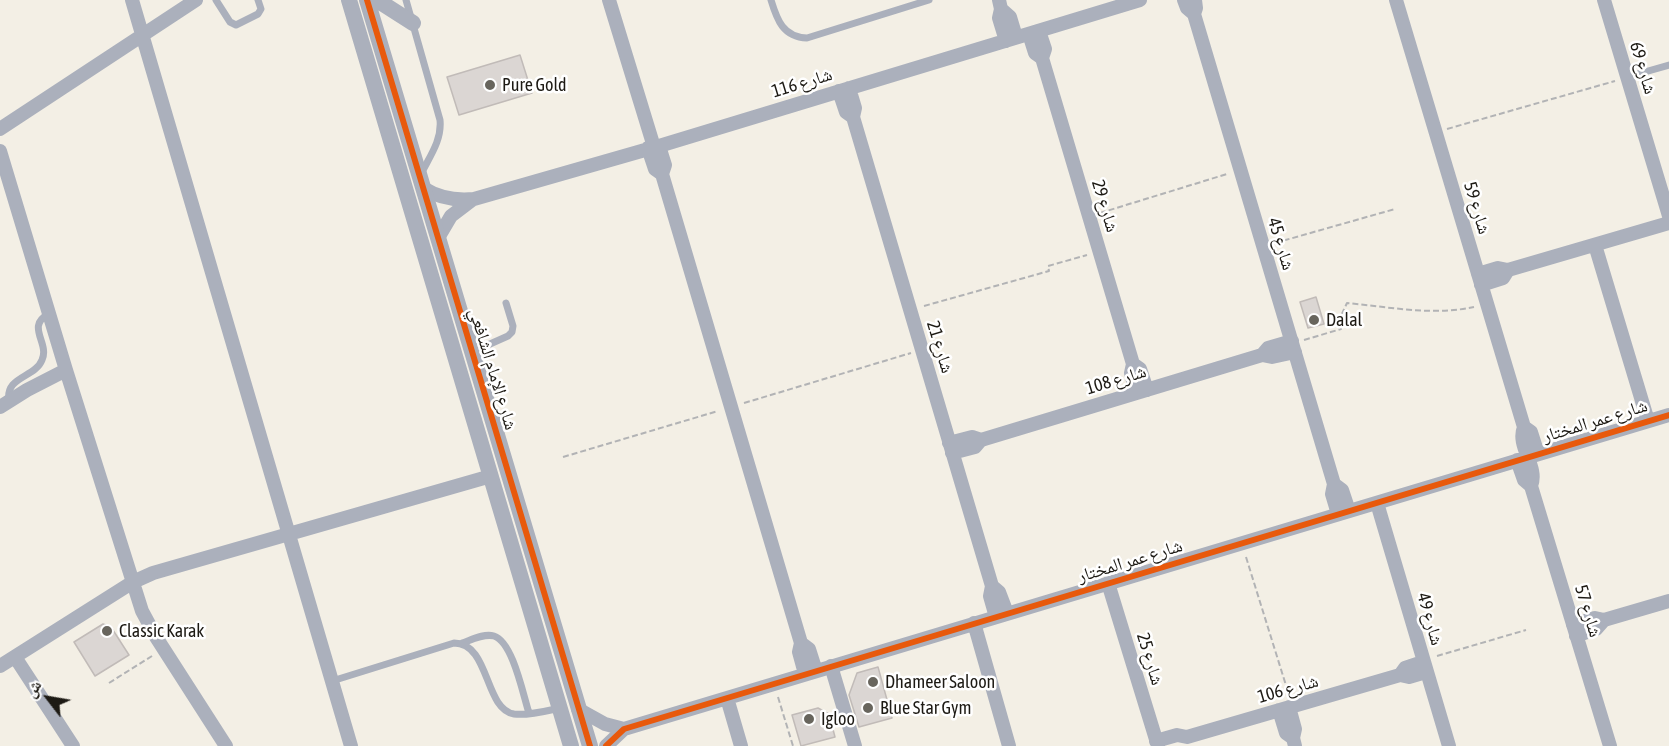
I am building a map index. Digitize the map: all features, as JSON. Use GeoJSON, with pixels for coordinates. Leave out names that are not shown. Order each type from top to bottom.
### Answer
{"type":"FeatureCollection","features":[{"type":"Feature","properties":{"kind":"street"},"geometry":{"type":"LineString","coordinates":[[132,0],[351,746]]}},
{"type":"Feature","properties":{"kind":"street"},"geometry":{"type":"LineString","coordinates":[[0,129],[196,0]]}},
{"type":"Feature","properties":{"kind":"street","name":"شارع الإمام الشافعي"},"geometry":{"type":"LineString","coordinates":[[349,0],[572,746]]}},
{"type":"Feature","properties":{"kind":"street","name":"شارع الإمام الشافعي"},"geometry":{"type":"LineString","coordinates":[[367,0],[590,746]]}},
{"type":"Feature","properties":{"kind":"street"},"geometry":{"type":"LineString","coordinates":[[376,0],[413,23]]}},
{"type":"Feature","properties":{"kind":"street"},"geometry":{"type":"LineString","coordinates":[[609,0],[654,147],[655,169],[662,174],[801,643],[809,649],[811,672]]}},
{"type":"Feature","properties":{"kind":"street","name":"شارع 116"},"geometry":{"type":"LineString","coordinates":[[421,182],[444,198],[474,199],[1140,0]]}},
{"type":"Feature","properties":{"kind":"street","name":"شارع 45"},"geometry":{"type":"LineString","coordinates":[[1184,0],[1187,8],[1194,7],[1334,484],[1342,490],[1344,512]]}},
{"type":"Feature","properties":{"kind":"street","name":"شارع 59"},"geometry":{"type":"LineString","coordinates":[[1396,0],[1524,427],[1531,432],[1528,457]]}},
{"type":"Feature","properties":{"kind":"street","name":"شارع 69"},"geometry":{"type":"LineString","coordinates":[[1604,0],[1669,216]]}},
{"type":"Feature","properties":{"kind":"street","name":"شارع 29"},"geometry":{"type":"LineString","coordinates":[[1000,4],[999,18],[1023,36],[1035,53],[1042,58],[1133,364],[1131,373],[1141,391]]}},
{"type":"Feature","properties":{"kind":"street","name":"شارع 21"},"geometry":{"type":"LineString","coordinates":[[844,89],[846,112],[853,117],[992,586],[999,592],[1001,615]]}},
{"type":"Feature","properties":{"kind":"street"},"geometry":{"type":"LineString","coordinates":[[0,151],[142,611],[226,746]]}},
{"type":"Feature","properties":{"kind":"street","name":"شارع 116"},"geometry":{"type":"LineString","coordinates":[[438,238],[451,216],[474,199]]}},
{"type":"Feature","properties":{"kind":"street"},"geometry":{"type":"LineString","coordinates":[[1480,280],[1498,268],[1508,270],[1669,223]]}},
{"type":"Feature","properties":{"kind":"street"},"geometry":{"type":"LineString","coordinates":[[1594,245],[1648,421]]}},
{"type":"Feature","properties":{"kind":"street","name":"شارع 108"},"geometry":{"type":"LineString","coordinates":[[951,448],[972,437],[981,440],[1262,355],[1268,348],[1293,346]]}},
{"type":"Feature","properties":{"kind":"street"},"geometry":{"type":"LineString","coordinates":[[5,405],[27,390],[66,370]]}},
{"type":"Feature","properties":{"kind":"street","name":"شارع عمر المختار"},"geometry":{"type":"LineString","coordinates":[[606,746],[624,729],[1669,415]]}},
{"type":"Feature","properties":{"kind":"street","name":"شارع 57"},"geometry":{"type":"LineString","coordinates":[[1528,457],[1533,476],[1531,486],[1575,630],[1606,745]]}},
{"type":"Feature","properties":{"kind":"street"},"geometry":{"type":"LineString","coordinates":[[0,666],[133,582],[163,569],[491,476]]}},
{"type":"Feature","properties":{"kind":"street","name":"شارع 49"},"geometry":{"type":"LineString","coordinates":[[1377,502],[1449,746]]}},
{"type":"Feature","properties":{"kind":"street","name":"شارع 25"},"geometry":{"type":"LineString","coordinates":[[1108,583],[1157,744]]}},
{"type":"Feature","properties":{"kind":"street"},"geometry":{"type":"LineString","coordinates":[[1575,630],[1595,618],[1604,621],[1669,601]]}},
{"type":"Feature","properties":{"kind":"street"},"geometry":{"type":"LineString","coordinates":[[974,624],[1009,746]]}},
{"type":"Feature","properties":{"kind":"street"},"geometry":{"type":"LineString","coordinates":[[15,657],[73,746]]}},
{"type":"Feature","properties":{"kind":"street","name":"شارع 106"},"geometry":{"type":"LineString","coordinates":[[1157,744],[1177,735],[1182,741],[1400,675],[1405,668],[1424,665]]}},
{"type":"Feature","properties":{"kind":"street"},"geometry":{"type":"LineString","coordinates":[[831,666],[855,746]]}},
{"type":"Feature","properties":{"kind":"street"},"geometry":{"type":"LineString","coordinates":[[727,698],[741,746]]}},
{"type":"Feature","properties":{"kind":"street"},"geometry":{"type":"LineString","coordinates":[[1287,708],[1296,729],[1294,742]]}},
{"type":"Feature","properties":{"kind":"street"},"geometry":{"type":"LineString","coordinates":[[578,709],[604,724],[624,729]]}},
{"type":"Feature","properties":{"kind":"lane"},"geometry":{"type":"LineString","coordinates":[[216,0],[230,22],[236,25],[258,14],[261,9],[258,0]]}},
{"type":"Feature","properties":{"kind":"lane"},"geometry":{"type":"LineString","coordinates":[[406,0],[441,128],[421,182]]}},
{"type":"Feature","properties":{"kind":"lane"},"geometry":{"type":"LineString","coordinates":[[771,0],[781,27],[793,36],[807,38],[928,0]]}},
{"type":"Feature","properties":{"kind":"lane"},"geometry":{"type":"LineString","coordinates":[[1627,78],[1669,65]]}},
{"type":"Feature","properties":{"kind":"lane"},"geometry":{"type":"LineString","coordinates":[[473,355],[512,332],[513,326],[506,303]]}},
{"type":"Feature","properties":{"kind":"lane"},"geometry":{"type":"LineString","coordinates":[[5,405],[14,382],[37,368],[42,360],[44,350],[38,327],[49,314]]}},
{"type":"Feature","properties":{"kind":"lane"},"geometry":{"type":"LineString","coordinates":[[332,681],[454,643],[462,643],[488,635],[503,641],[510,653],[529,713]]}},
{"type":"Feature","properties":{"kind":"lane"},"geometry":{"type":"LineString","coordinates":[[462,643],[475,654],[499,703],[511,713],[529,713],[560,708]]}},
{"type":"Feature","properties":{"kind":"path"},"geometry":{"type":"LineString","coordinates":[[1436,133],[1627,78]]}},
{"type":"Feature","properties":{"kind":"path"},"geometry":{"type":"LineString","coordinates":[[1089,216],[1241,170]]}},
{"type":"Feature","properties":{"kind":"path"},"geometry":{"type":"LineString","coordinates":[[1264,247],[1395,209]]}},
{"type":"Feature","properties":{"kind":"path"},"geometry":{"type":"LineString","coordinates":[[910,310],[1049,271],[1047,266],[1100,252]]}},
{"type":"Feature","properties":{"kind":"path"},"geometry":{"type":"LineString","coordinates":[[1293,346],[1341,329],[1339,320],[1347,303],[1440,311],[1487,304]]}},
{"type":"Feature","properties":{"kind":"path"},"geometry":{"type":"LineString","coordinates":[[1241,543],[1287,708]]}},
{"type":"Feature","properties":{"kind":"path"},"geometry":{"type":"LineString","coordinates":[[1424,665],[1526,630]]}},
{"type":"Feature","properties":{"kind":"path"},"geometry":{"type":"LineString","coordinates":[[109,683],[164,649]]}},
{"type":"Feature","properties":{"kind":"path"},"geometry":{"type":"LineString","coordinates":[[774,683],[793,746]]}},
{"type":"Feature","properties":{"kind":"building","name":"Pure Gold"},"geometry":{"type":"Polygon","coordinates":[[[520,55],[532,93],[459,115],[447,77],[520,55]]]}},
{"type":"Feature","properties":{"kind":"building"},"geometry":{"type":"Polygon","coordinates":[[[1316,297],[1324,324],[1308,328],[1300,302],[1316,297]]]}},
{"type":"Feature","properties":{"kind":"building"},"geometry":{"type":"Polygon","coordinates":[[[103,624],[111,627],[129,655],[95,676],[74,642],[103,624]]]}},
{"type":"Feature","properties":{"kind":"building"},"geometry":{"type":"Polygon","coordinates":[[[878,667],[892,718],[859,727],[849,695],[857,673],[878,667]]]}},
{"type":"Feature","properties":{"kind":"building"},"geometry":{"type":"Polygon","coordinates":[[[818,708],[829,714],[835,737],[801,746],[792,715],[818,708]]]}},
{"type":"Feature","properties":{"kind":"cycle path"},"geometry":{"type":"LineString","coordinates":[[367,0],[590,746]]}},
{"type":"Feature","properties":{"kind":"cycle path"},"geometry":{"type":"LineString","coordinates":[[606,746],[624,729],[1669,415]]}},
{"type":"Feature","properties":{"kind":"place","name":"Pure Gold"},"geometry":{"type":"Point","coordinates":[490,85]}},
{"type":"Feature","properties":{"kind":"place","name":"Dalal"},"geometry":{"type":"Point","coordinates":[1314,320]}},
{"type":"Feature","properties":{"kind":"place","name":"Classic Karak"},"geometry":{"type":"Point","coordinates":[107,631]}},
{"type":"Feature","properties":{"kind":"place","name":"Dhameer Saloon"},"geometry":{"type":"Point","coordinates":[873,682]}},
{"type":"Feature","properties":{"kind":"place","name":"Blue Star Gym"},"geometry":{"type":"Point","coordinates":[868,708]}},
{"type":"Feature","properties":{"kind":"place","name":"Igloo"},"geometry":{"type":"Point","coordinates":[809,719]}}]}
